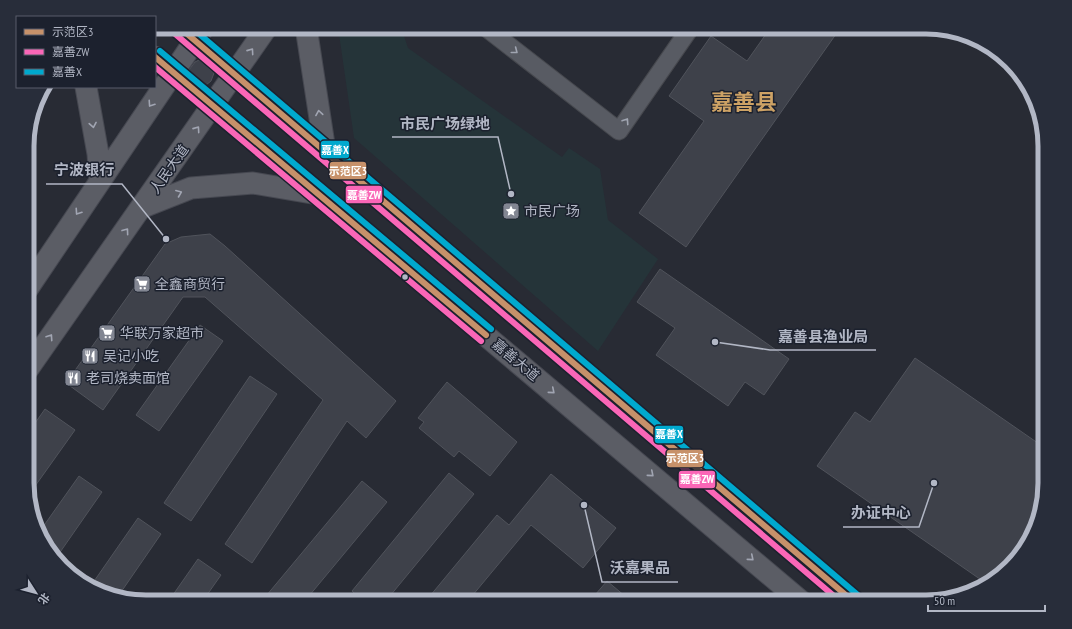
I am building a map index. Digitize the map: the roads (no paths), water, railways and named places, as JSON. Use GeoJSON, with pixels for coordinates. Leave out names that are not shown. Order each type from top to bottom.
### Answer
{"type":"FeatureCollection","features":[{"type":"Feature","properties":{"kind":"main road"},"geometry":{"type":"LineString","coordinates":[[34,279],[199,34],[234,74],[846,595]]}},
{"type":"Feature","properties":{"kind":"main road","name":"人民大道"},"geometry":{"type":"LineString","coordinates":[[34,361],[143,207],[262,34]]}},
{"type":"Feature","properties":{"kind":"main road"},"geometry":{"type":"LineString","coordinates":[[307,34],[325,151]]}},
{"type":"Feature","properties":{"kind":"main road","name":"嘉善大道"},"geometry":{"type":"LineString","coordinates":[[156,58],[794,595]]}},
{"type":"Feature","properties":{"kind":"main road"},"geometry":{"type":"LineString","coordinates":[[86,88],[98,154],[100,180]]}},
{"type":"Feature","properties":{"kind":"main road"},"geometry":{"type":"LineString","coordinates":[[143,207],[191,188],[253,183],[319,194]]}},
{"type":"Feature","properties":{"kind":"lane"},"geometry":{"type":"LineString","coordinates":[[493,34],[619,131],[685,34]]}},
{"type":"Feature","properties":{"kind":"place","name":"市民广场绿地"},"geometry":{"type":"Point","coordinates":[511,194]}},
{"type":"Feature","properties":{"kind":"place","name":"市民广场"},"geometry":{"type":"Point","coordinates":[511,211]}},
{"type":"Feature","properties":{"kind":"place","name":"宁波银行"},"geometry":{"type":"Point","coordinates":[166,239]}},
{"type":"Feature","properties":{"kind":"place","name":"全鑫商贸行"},"geometry":{"type":"Point","coordinates":[142,284]}},
{"type":"Feature","properties":{"kind":"place","name":"华联万家超市"},"geometry":{"type":"Point","coordinates":[107,333]}},
{"type":"Feature","properties":{"kind":"place","name":"嘉善县渔业局"},"geometry":{"type":"Point","coordinates":[715,342]}},
{"type":"Feature","properties":{"kind":"place","name":"吴记小吃"},"geometry":{"type":"Point","coordinates":[90,356]}},
{"type":"Feature","properties":{"kind":"place","name":"老司烧卖面馆"},"geometry":{"type":"Point","coordinates":[73,378]}},
{"type":"Feature","properties":{"kind":"place","name":"办证中心"},"geometry":{"type":"Point","coordinates":[934,483]}},
{"type":"Feature","properties":{"kind":"place","name":"沃嘉果品"},"geometry":{"type":"Point","coordinates":[584,505]}},
{"type":"Feature","properties":{"kind":"district","name":"嘉善县"},"geometry":{"type":"Point","coordinates":[744,102]}}]}
